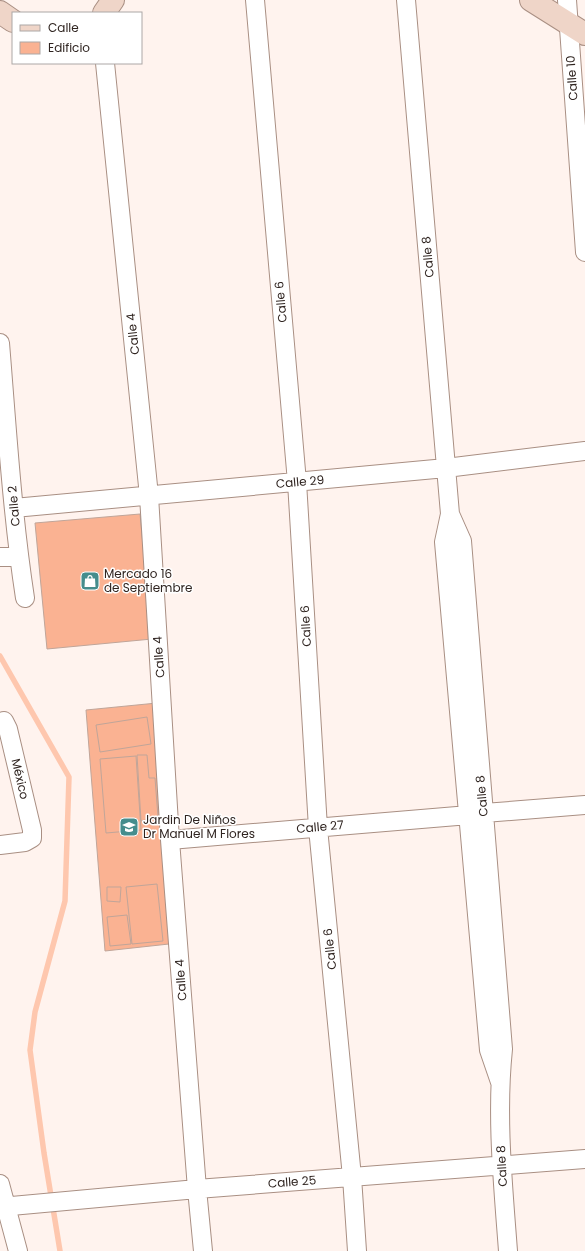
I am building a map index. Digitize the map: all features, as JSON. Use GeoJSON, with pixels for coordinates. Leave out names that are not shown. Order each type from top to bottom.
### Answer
{"type":"FeatureCollection","features":[{"type":"Feature","properties":{"kind":"main road"},"geometry":{"type":"LineString","coordinates":[[105,12],[113,0]]}},
{"type":"Feature","properties":{"kind":"main road"},"geometry":{"type":"LineString","coordinates":[[531,0],[576,29]]}},
{"type":"Feature","properties":{"kind":"main road"},"geometry":{"type":"LineString","coordinates":[[0,12],[12,20]]}},
{"type":"Feature","properties":{"kind":"street","name":"Calle 6"},"geometry":{"type":"LineString","coordinates":[[255,0],[297,482],[318,828],[352,1177],[357,1251]]}},
{"type":"Feature","properties":{"kind":"street","name":"Calle 8"},"geometry":{"type":"LineString","coordinates":[[406,0],[450,514],[462,541],[476,814],[504,1049],[500,1082],[502,1165],[508,1251]]}},
{"type":"Feature","properties":{"kind":"street","name":"Calle 10"},"geometry":{"type":"LineString","coordinates":[[567,0],[576,29],[585,252]]}},
{"type":"Feature","properties":{"kind":"street","name":"Calle 4"},"geometry":{"type":"LineString","coordinates":[[105,64],[149,496],[170,840],[203,1251]]}},
{"type":"Feature","properties":{"kind":"street","name":"Calle 2"},"geometry":{"type":"LineString","coordinates":[[0,343],[14,508],[25,598]]}},
{"type":"Feature","properties":{"kind":"street","name":"Calle 29"},"geometry":{"type":"LineString","coordinates":[[14,508],[446,468],[585,451]]}},
{"type":"Feature","properties":{"kind":"street"},"geometry":{"type":"LineString","coordinates":[[0,557],[19,557]]}},
{"type":"Feature","properties":{"kind":"street","name":"México"},"geometry":{"type":"LineString","coordinates":[[0,845],[25,842],[32,838],[32,830],[8,729],[2,722]]}},
{"type":"Feature","properties":{"kind":"street","name":"Calle 27"},"geometry":{"type":"LineString","coordinates":[[170,840],[585,805]]}},
{"type":"Feature","properties":{"kind":"street","name":"Calle 25"},"geometry":{"type":"LineString","coordinates":[[3,1206],[197,1189],[585,1159]]}},
{"type":"Feature","properties":{"kind":"street"},"geometry":{"type":"LineString","coordinates":[[0,1184],[3,1206],[18,1251]]}},
{"type":"Feature","properties":{"kind":"building","name":"Mercado 16 de Septiembre"},"geometry":{"type":"Polygon","coordinates":[[[140,514],[152,639],[47,649],[35,523],[140,514]]]}},
{"type":"Feature","properties":{"kind":"building","name":"Jardin De Niños Dr Manuel M Flores"},"geometry":{"type":"Polygon","coordinates":[[[157,703],[169,944],[105,951],[86,710],[157,703]]]}},
{"type":"Feature","properties":{"kind":"building"},"geometry":{"type":"Polygon","coordinates":[[[147,717],[151,744],[100,752],[96,725],[147,717]]]}},
{"type":"Feature","properties":{"kind":"building"},"geometry":{"type":"Polygon","coordinates":[[[137,755],[147,755],[149,778],[155,778],[158,817],[141,821],[137,755]]]}},
{"type":"Feature","properties":{"kind":"building"},"geometry":{"type":"Polygon","coordinates":[[[136,756],[141,830],[106,833],[100,759],[136,756]]]}},
{"type":"Feature","properties":{"kind":"building"},"geometry":{"type":"Polygon","coordinates":[[[157,884],[163,941],[132,944],[126,887],[157,884]]]}},
{"type":"Feature","properties":{"kind":"building"},"geometry":{"type":"Polygon","coordinates":[[[107,887],[121,887],[120,902],[107,901],[107,887]]]}},
{"type":"Feature","properties":{"kind":"building"},"geometry":{"type":"Polygon","coordinates":[[[127,915],[131,944],[110,946],[107,917],[127,915]]]}},
{"type":"Feature","properties":{"kind":"waterway"},"geometry":{"type":"LineString","coordinates":[[0,656],[69,777],[65,901],[35,1012],[30,1050],[44,1153],[60,1251]]}},
{"type":"Feature","properties":{"kind":"place","name":"Mercado 16 de Septiembre"},"geometry":{"type":"Point","coordinates":[90,581]}},
{"type":"Feature","properties":{"kind":"place","name":"Jardin De Niños Dr Manuel M Flores"},"geometry":{"type":"Point","coordinates":[129,827]}}]}
